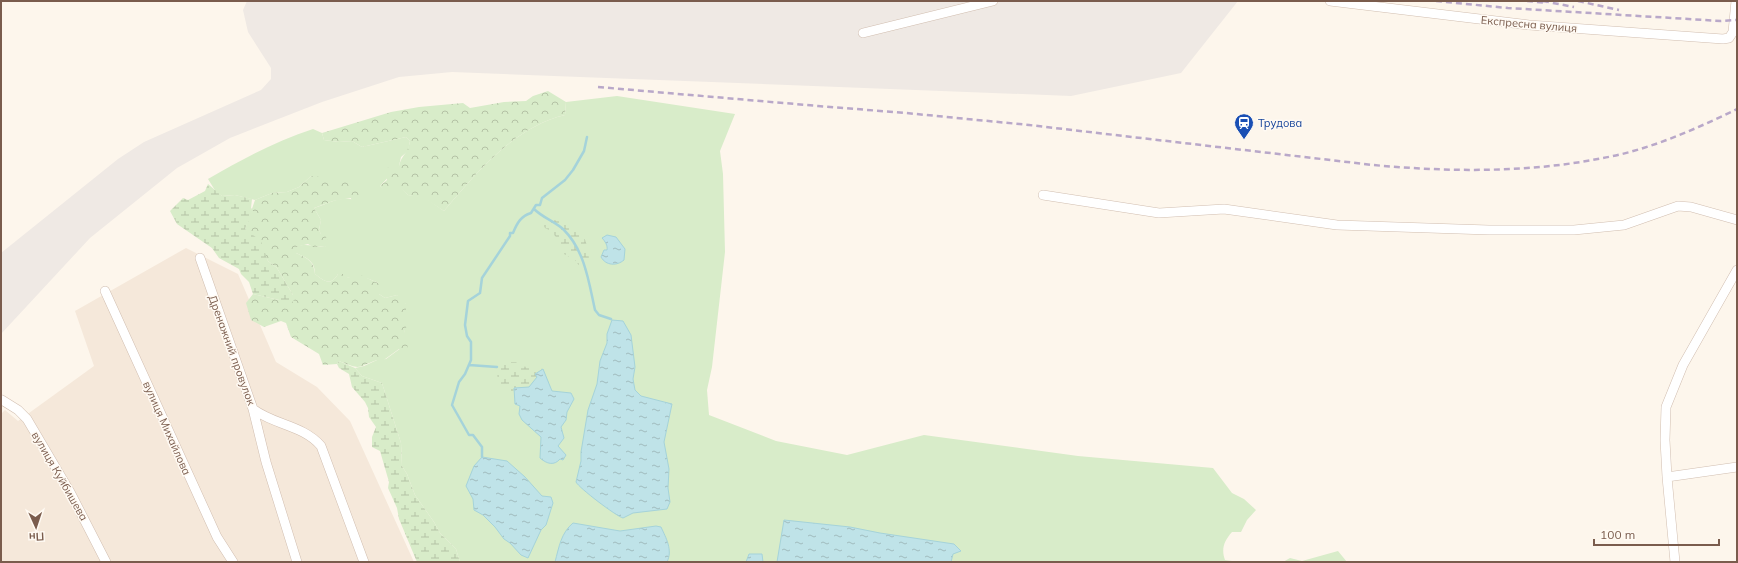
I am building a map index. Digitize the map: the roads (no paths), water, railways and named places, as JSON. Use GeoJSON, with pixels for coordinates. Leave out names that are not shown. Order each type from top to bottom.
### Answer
{"type":"FeatureCollection","features":[{"type":"Feature","properties":{"kind":"street"},"geometry":{"type":"LineString","coordinates":[[863,33],[993,1]]}},
{"type":"Feature","properties":{"kind":"street","name":"Експресна вулиця"},"geometry":{"type":"LineString","coordinates":[[1330,1],[1529,25],[1714,39],[1729,38],[1733,32],[1736,1]]}},
{"type":"Feature","properties":{"kind":"street"},"geometry":{"type":"LineString","coordinates":[[1043,195],[1159,213],[1224,209],[1344,226],[1489,230],[1594,229],[1624,225],[1678,206],[1691,207],[1737,220]]}},
{"type":"Feature","properties":{"kind":"street","name":"Дренажний провулок"},"geometry":{"type":"LineString","coordinates":[[200,258],[253,409],[263,416],[309,435],[321,446],[364,562]]}},
{"type":"Feature","properties":{"kind":"street"},"geometry":{"type":"LineString","coordinates":[[1675,562],[1667,477],[1665,440],[1666,407],[1683,365],[1737,270]]}},
{"type":"Feature","properties":{"kind":"street","name":"вулиця Михайлова"},"geometry":{"type":"LineString","coordinates":[[105,291],[217,537],[233,562]]}},
{"type":"Feature","properties":{"kind":"street","name":"вулиця Куйбишева"},"geometry":{"type":"LineString","coordinates":[[1,400],[18,410],[27,419],[70,492],[106,562]]}},
{"type":"Feature","properties":{"kind":"street"},"geometry":{"type":"LineString","coordinates":[[253,409],[266,462],[297,562]]}},
{"type":"Feature","properties":{"kind":"street"},"geometry":{"type":"LineString","coordinates":[[1667,477],[1737,466]]}},
{"type":"Feature","properties":{"kind":"water"},"geometry":{"type":"Polygon","coordinates":[[[607,235],[616,237],[625,249],[624,260],[621,262],[612,264],[606,262],[601,257],[604,250],[607,250],[606,244],[602,238],[607,235]]]}},
{"type":"Feature","properties":{"kind":"water"},"geometry":{"type":"Polygon","coordinates":[[[612,320],[623,321],[631,335],[635,367],[633,379],[635,390],[641,396],[672,404],[664,442],[669,469],[668,488],[670,502],[667,509],[633,513],[623,518],[598,502],[576,482],[581,461],[581,452],[588,410],[597,384],[600,361],[607,343],[607,334],[612,320]]]}},
{"type":"Feature","properties":{"kind":"water"},"geometry":{"type":"Polygon","coordinates":[[[543,369],[552,391],[571,393],[574,399],[567,412],[566,420],[561,427],[564,438],[558,446],[566,455],[563,460],[560,459],[555,463],[545,462],[540,458],[541,437],[522,420],[519,414],[520,406],[515,404],[514,388],[529,387],[537,377],[535,374],[543,369]]]}},
{"type":"Feature","properties":{"kind":"water"},"geometry":{"type":"Polygon","coordinates":[[[482,457],[507,461],[525,477],[542,496],[551,497],[553,503],[546,525],[541,530],[528,558],[521,555],[504,539],[483,515],[474,510],[473,499],[466,486],[474,466],[482,457]]]}},
{"type":"Feature","properties":{"kind":"water"},"geometry":{"type":"Polygon","coordinates":[[[784,520],[850,527],[954,544],[961,551],[953,554],[951,562],[777,562],[784,520]]]}},
{"type":"Feature","properties":{"kind":"water"},"geometry":{"type":"Polygon","coordinates":[[[573,523],[620,531],[656,526],[661,527],[667,540],[669,558],[667,562],[555,562],[563,536],[573,523]]]}},
{"type":"Feature","properties":{"kind":"water"},"geometry":{"type":"Polygon","coordinates":[[[749,554],[762,554],[763,562],[746,562],[749,554]]]}},
{"type":"Feature","properties":{"kind":"waterway"},"geometry":{"type":"LineString","coordinates":[[482,457],[482,447],[473,435],[469,435],[452,405],[459,382],[465,374],[471,360],[471,342],[467,336],[465,325],[468,301],[480,293],[482,278],[510,236],[510,233],[513,233],[520,220],[531,213],[536,205],[540,205],[542,198],[565,180],[573,170],[584,151],[587,137]]}},
{"type":"Feature","properties":{"kind":"waterway"},"geometry":{"type":"LineString","coordinates":[[534,209],[561,227],[571,238],[577,248],[585,268],[595,310],[599,315],[611,319]]}},
{"type":"Feature","properties":{"kind":"waterway"},"geometry":{"type":"LineString","coordinates":[[469,365],[497,367]]}},
{"type":"Feature","properties":{"kind":"railway"},"geometry":{"type":"LineString","coordinates":[[1436,1],[1508,8],[1721,21],[1737,20]]}},
{"type":"Feature","properties":{"kind":"railway"},"geometry":{"type":"LineString","coordinates":[[1527,1],[1547,3]]}},
{"type":"Feature","properties":{"kind":"railway"},"geometry":{"type":"LineString","coordinates":[[1543,1],[1574,7]]}},
{"type":"Feature","properties":{"kind":"railway"},"geometry":{"type":"LineString","coordinates":[[1578,1],[1619,10]]}},
{"type":"Feature","properties":{"kind":"railway"},"geometry":{"type":"LineString","coordinates":[[598,87],[906,113],[1029,125],[1373,165],[1459,170],[1517,169],[1575,163],[1603,158],[1638,150],[1672,138],[1737,109]]}},
{"type":"Feature","properties":{"kind":"place","name":"Трудова"},"geometry":{"type":"Point","coordinates":[1244,140]}}]}
